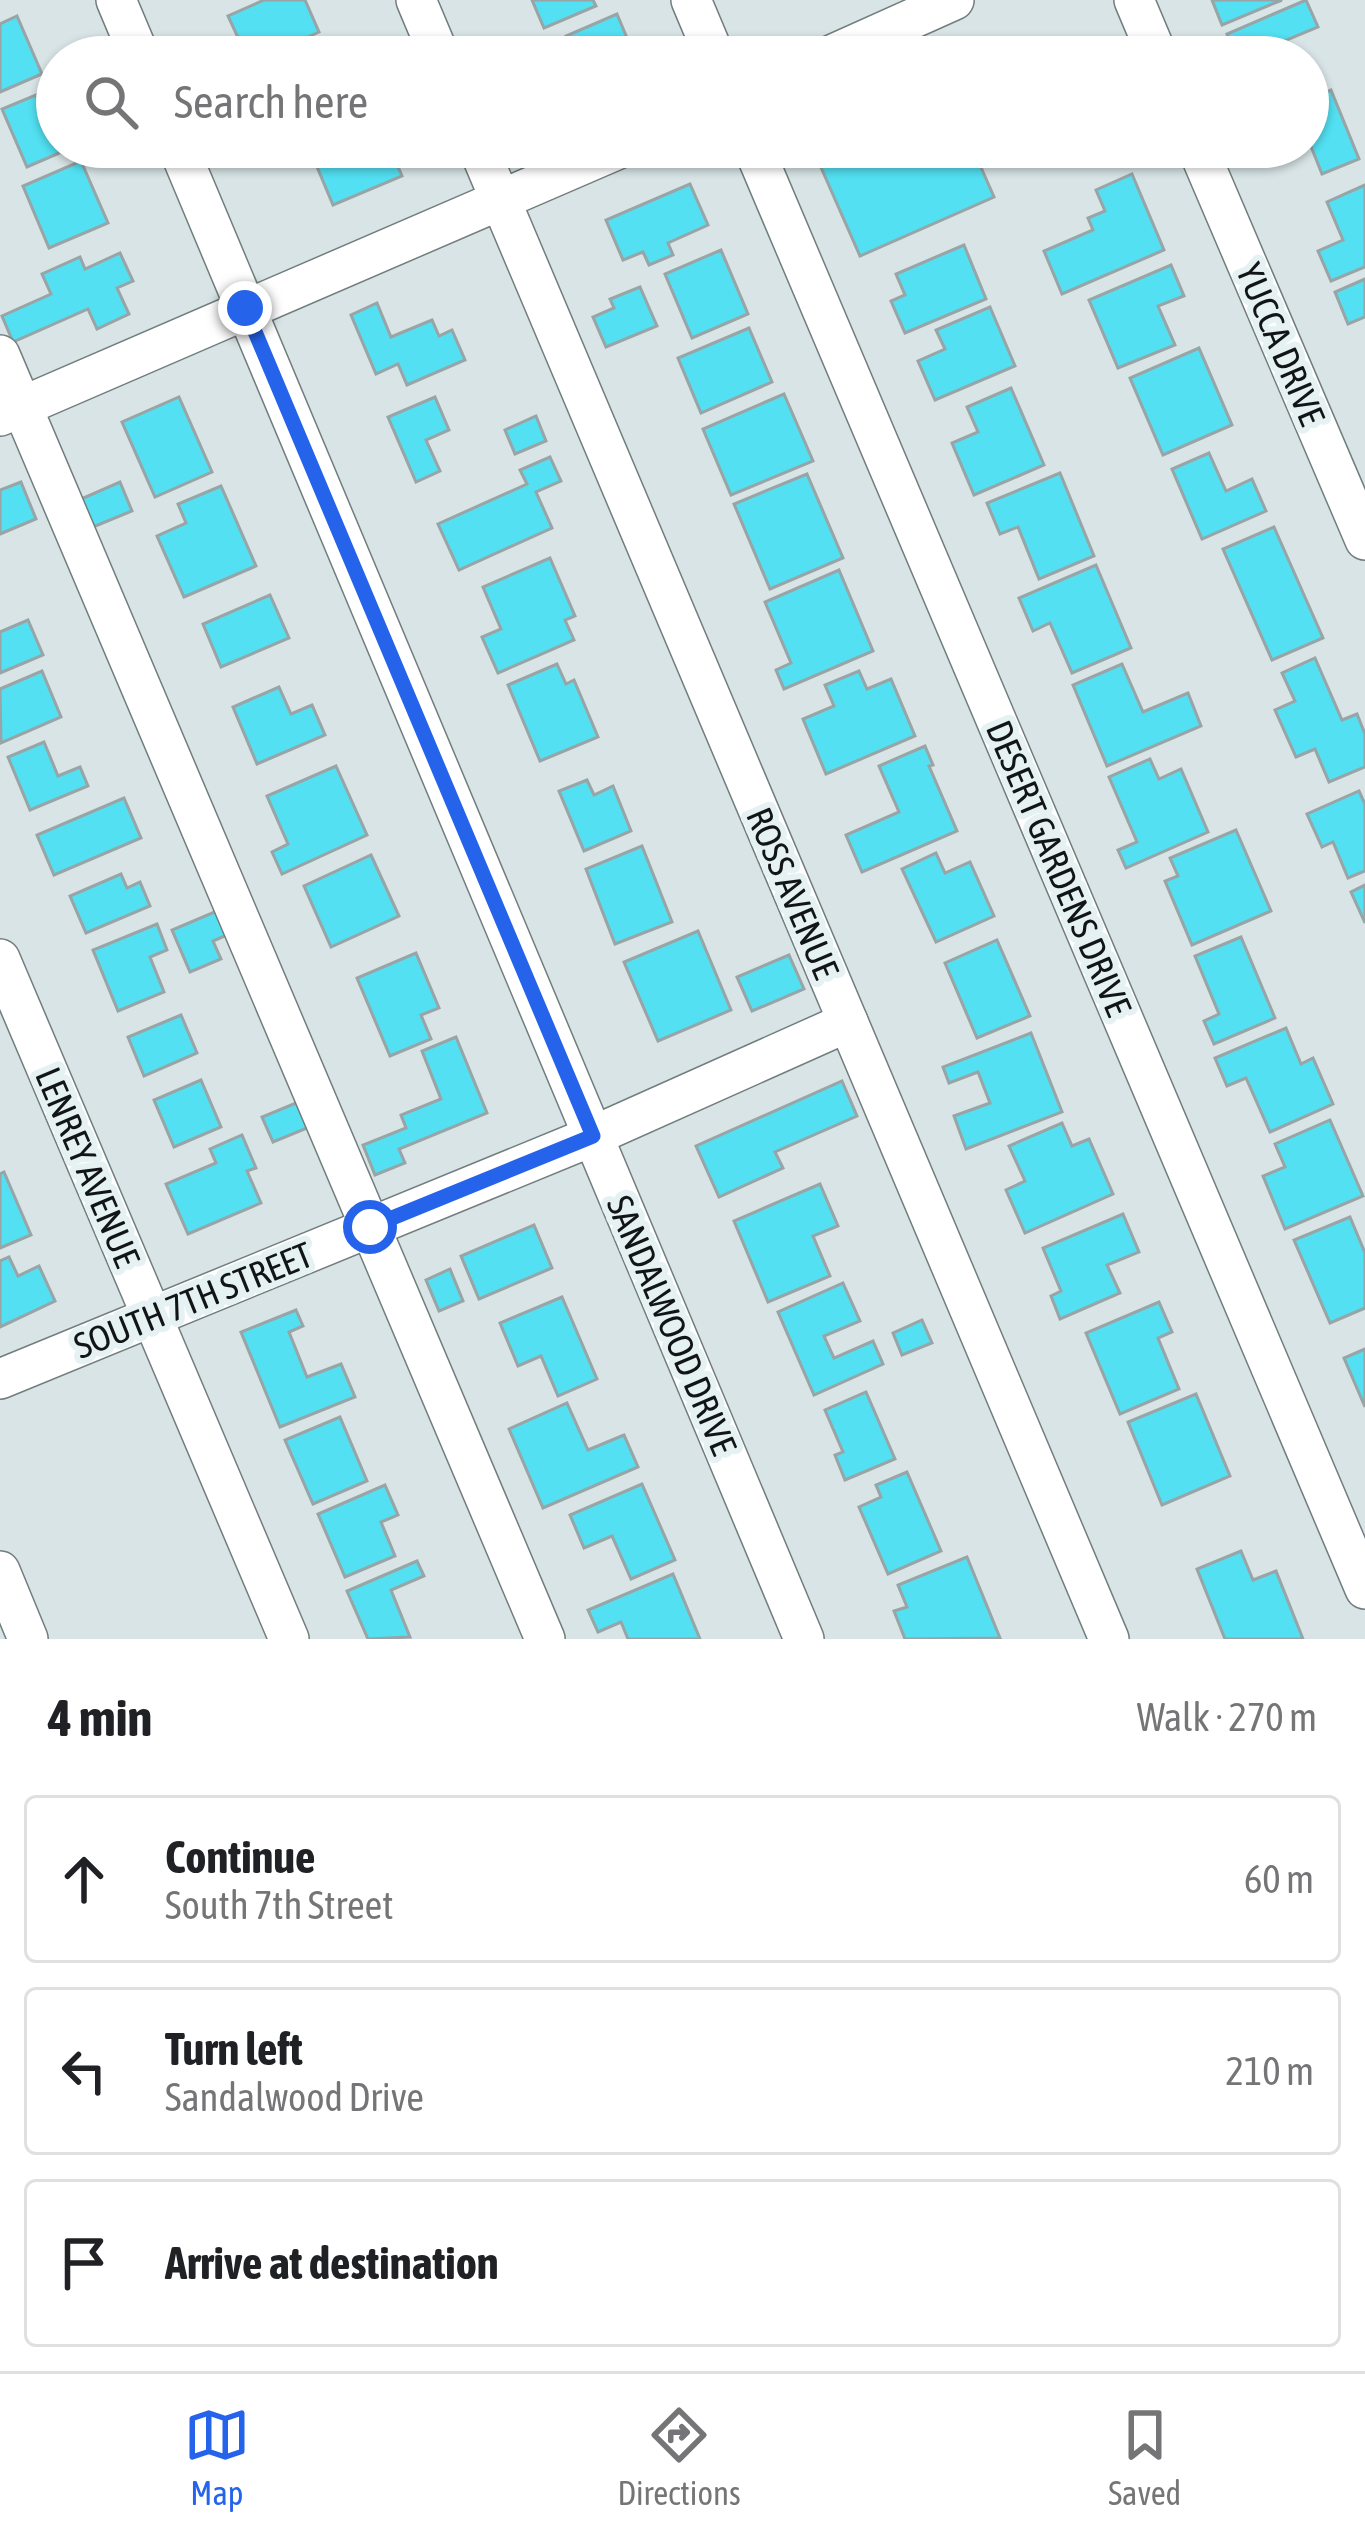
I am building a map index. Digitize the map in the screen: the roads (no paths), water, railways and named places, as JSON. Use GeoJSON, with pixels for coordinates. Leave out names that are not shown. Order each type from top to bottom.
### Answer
{"type":"FeatureCollection","features":[{"type":"Feature","properties":{"kind":"street"},"geometry":{"type":"LineString","coordinates":[[116,0],[131,36]]}},
{"type":"Feature","properties":{"kind":"street"},"geometry":{"type":"LineString","coordinates":[[416,0],[431,36]]}},
{"type":"Feature","properties":{"kind":"street"},"geometry":{"type":"LineString","coordinates":[[691,0],[706,36]]}},
{"type":"Feature","properties":{"kind":"street"},"geometry":{"type":"LineString","coordinates":[[874,36],[954,0]]}},
{"type":"Feature","properties":{"kind":"street"},"geometry":{"type":"LineString","coordinates":[[1134,0],[1149,36]]}},
{"type":"Feature","properties":{"kind":"street","name":"SANDALWOOD DRIVE"},"geometry":{"type":"LineString","coordinates":[[187,168],[804,1639]]}},
{"type":"Feature","properties":{"kind":"street","name":"ROSS AVENUE"},"geometry":{"type":"LineString","coordinates":[[487,168],[1108,1639]]}},
{"type":"Feature","properties":{"kind":"street"},"geometry":{"type":"LineString","coordinates":[[11,412],[575,168]]}},
{"type":"Feature","properties":{"kind":"street","name":"DESERT GARDENS DRIVE"},"geometry":{"type":"LineString","coordinates":[[762,168],[1365,1589]]}},
{"type":"Feature","properties":{"kind":"street","name":"YUCCA DRIVE"},"geometry":{"type":"LineString","coordinates":[[1206,168],[1365,540]]}},
{"type":"Feature","properties":{"kind":"street"},"geometry":{"type":"LineString","coordinates":[[0,355],[11,412],[370,1227],[545,1639]]}},
{"type":"Feature","properties":{"kind":"street","name":"LENREY AVENUE"},"geometry":{"type":"LineString","coordinates":[[0,959],[289,1639]]}},
{"type":"Feature","properties":{"kind":"street","name":"SOUTH 7TH STREET"},"geometry":{"type":"LineString","coordinates":[[0,1379],[593,1136],[848,1022]]}},
{"type":"Feature","properties":{"kind":"street"},"geometry":{"type":"LineString","coordinates":[[0,1571],[28,1639]]}}]}
